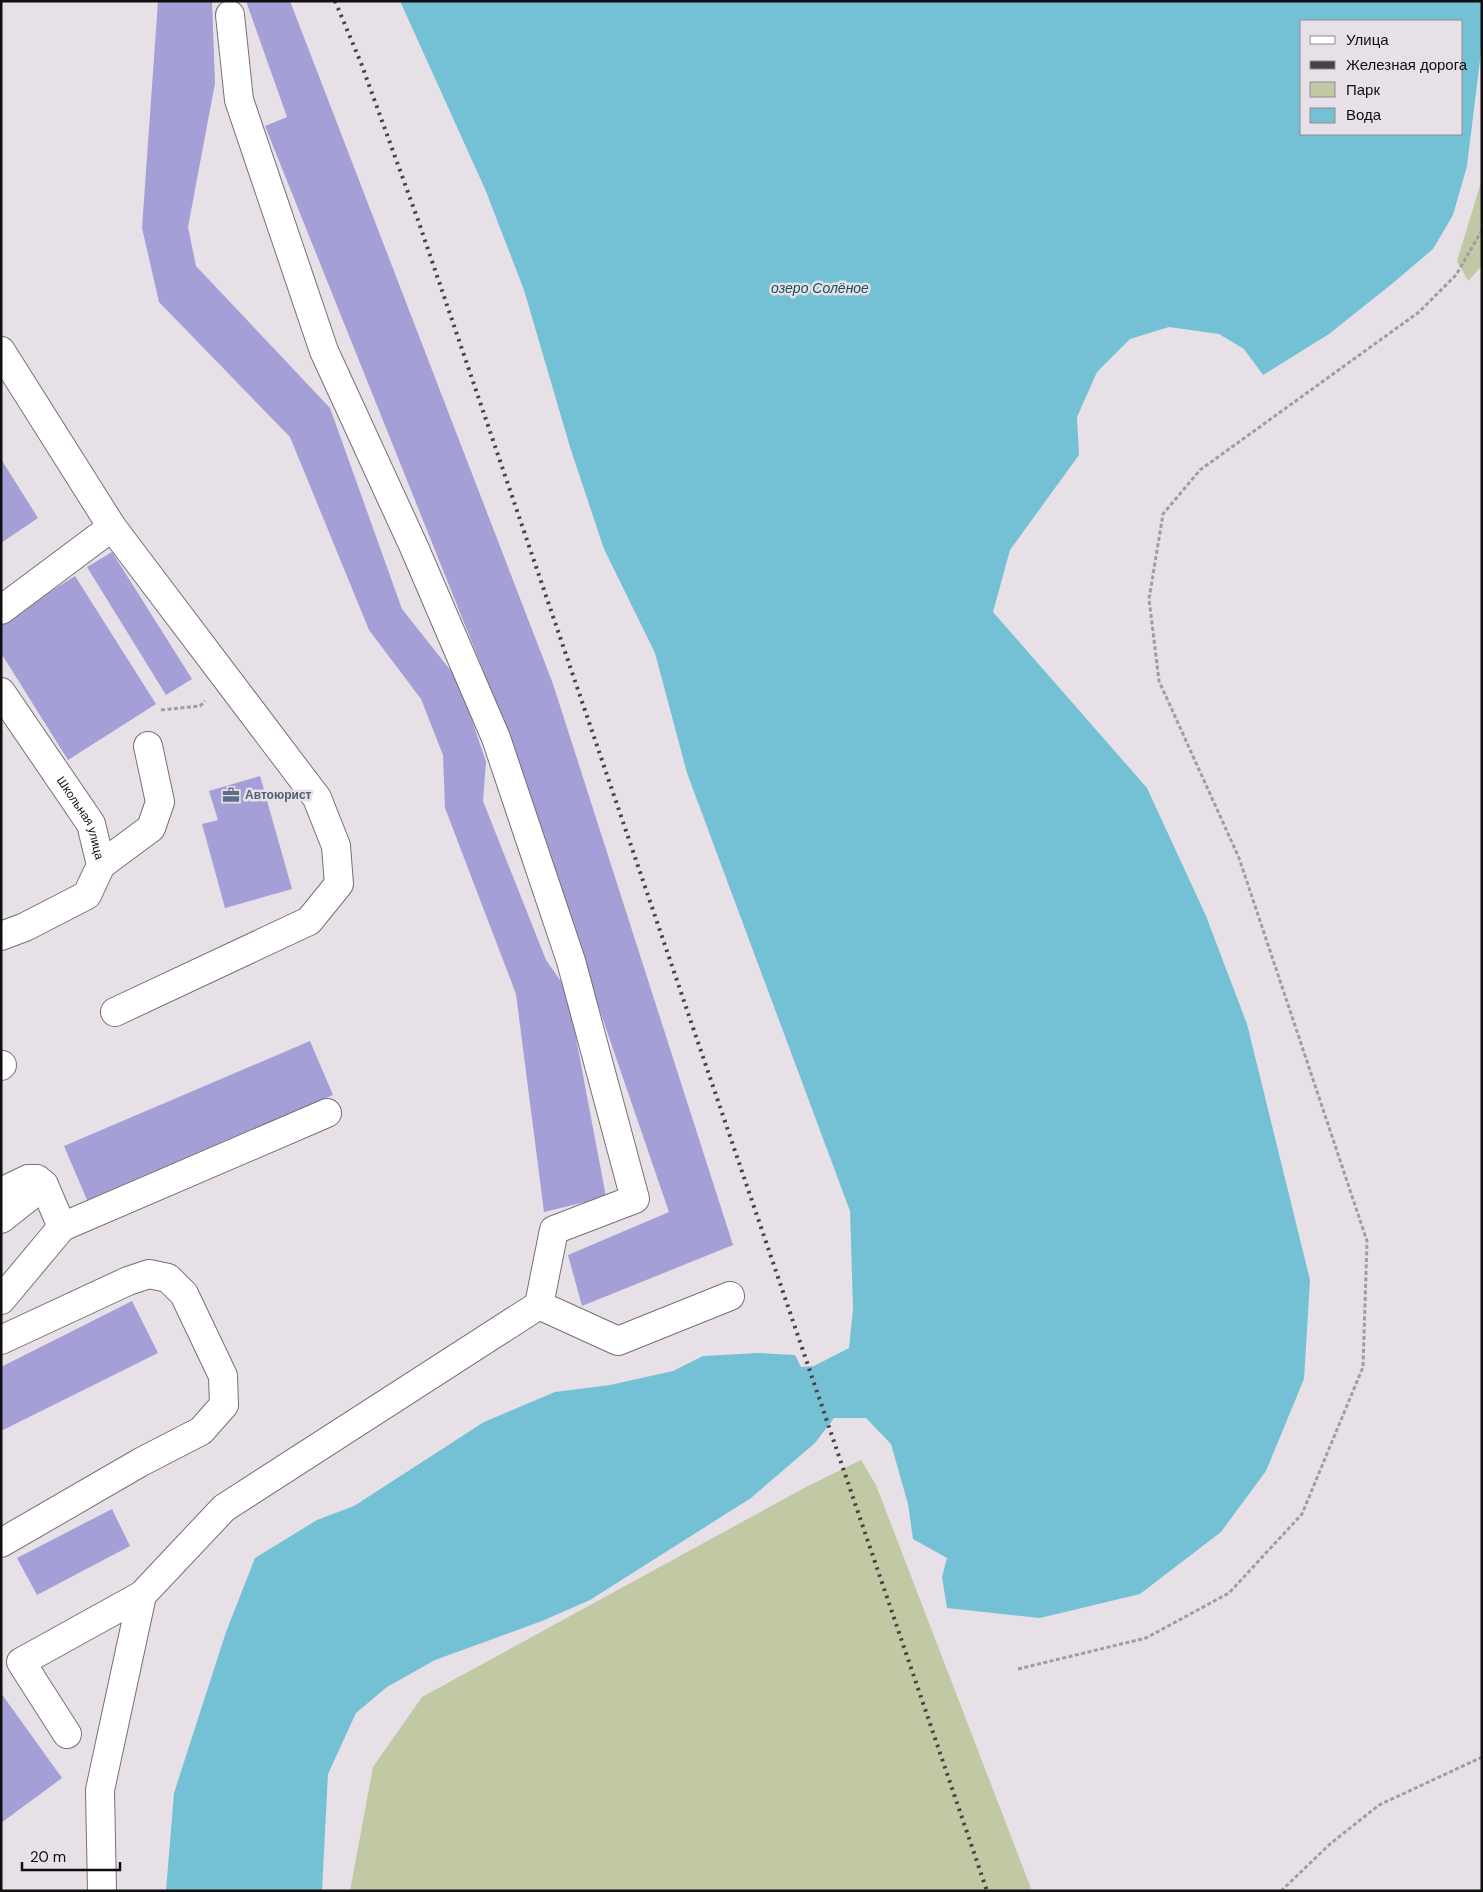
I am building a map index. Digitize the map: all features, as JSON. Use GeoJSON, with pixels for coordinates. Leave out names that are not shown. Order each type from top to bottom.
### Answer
{"type":"FeatureCollection","features":[{"type":"Feature","properties":{"kind":"street"},"geometry":{"type":"LineString","coordinates":[[67,1734],[21,1662],[142,1595],[224,1508],[539,1305],[554,1230],[634,1199],[571,961],[496,738],[414,547],[324,351],[239,100],[230,15]]}},
{"type":"Feature","properties":{"kind":"street"},"geometry":{"type":"LineString","coordinates":[[1,351],[112,527],[318,798],[336,846],[339,884],[309,921],[115,1012]]}},
{"type":"Feature","properties":{"kind":"street"},"geometry":{"type":"LineString","coordinates":[[1,610],[112,527]]}},
{"type":"Feature","properties":{"kind":"street","name":"Школьная улица"},"geometry":{"type":"LineString","coordinates":[[1,692],[91,824],[101,865],[87,895],[25,927],[1,936]]}},
{"type":"Feature","properties":{"kind":"street"},"geometry":{"type":"LineString","coordinates":[[101,865],[151,828],[160,802],[148,746]]}},
{"type":"Feature","properties":{"kind":"street"},"geometry":{"type":"LineString","coordinates":[[1,1300],[62,1227],[327,1113]]}},
{"type":"Feature","properties":{"kind":"street"},"geometry":{"type":"LineString","coordinates":[[1,1192],[28,1179],[37,1179],[44,1185],[62,1227]]}},
{"type":"Feature","properties":{"kind":"street"},"geometry":{"type":"LineString","coordinates":[[1,1219],[44,1185]]}},
{"type":"Feature","properties":{"kind":"street"},"geometry":{"type":"LineString","coordinates":[[1,1340],[128,1281],[149,1274],[168,1278],[184,1294],[223,1376],[224,1405],[201,1431],[141,1462],[1,1543]]}},
{"type":"Feature","properties":{"kind":"street"},"geometry":{"type":"LineString","coordinates":[[539,1305],[618,1341],[730,1296]]}},
{"type":"Feature","properties":{"kind":"street"},"geometry":{"type":"LineString","coordinates":[[102,1891],[100,1790],[142,1595]]}},
{"type":"Feature","properties":{"kind":"path"},"geometry":{"type":"LineString","coordinates":[[1018,1669],[1146,1638],[1229,1593],[1302,1514],[1363,1367],[1367,1241],[1239,858],[1159,681],[1149,599],[1163,514],[1200,470],[1419,312],[1456,275],[1482,230]]}},
{"type":"Feature","properties":{"kind":"path"},"geometry":{"type":"LineString","coordinates":[[162,710],[200,706],[229,682]]}},
{"type":"Feature","properties":{"kind":"path"},"geometry":{"type":"LineString","coordinates":[[1281,1891],[1330,1844],[1380,1805],[1482,1757]]}},
{"type":"Feature","properties":{"kind":"green space"},"geometry":{"type":"Polygon","coordinates":[[[1482,179],[1482,266],[1468,281],[1457,261],[1482,179]]]}},
{"type":"Feature","properties":{"kind":"green space"},"geometry":{"type":"Polygon","coordinates":[[[861,1460],[876,1485],[1032,1891],[350,1891],[373,1767],[422,1697],[806,1487],[861,1460]]]}},
{"type":"Feature","properties":{"kind":"water","name":"озеро Солёное"},"geometry":{"type":"Polygon","coordinates":[[[400,1],[1482,1],[1482,44],[1467,166],[1453,215],[1433,249],[1329,334],[1263,375],[1244,349],[1219,334],[1169,327],[1130,339],[1097,372],[1077,417],[1079,455],[1010,550],[993,612],[1147,788],[1206,916],[1247,1024],[1310,1280],[1304,1379],[1266,1471],[1221,1532],[1140,1594],[1040,1618],[947,1608],[942,1577],[947,1558],[913,1539],[908,1504],[891,1444],[866,1418],[834,1418],[815,1443],[751,1498],[590,1600],[542,1621],[435,1660],[387,1687],[356,1713],[328,1774],[322,1891],[166,1891],[174,1793],[226,1632],[255,1558],[317,1520],[354,1506],[484,1422],[555,1392],[610,1385],[673,1371],[703,1356],[758,1353],[795,1355],[801,1367],[814,1366],[849,1348],[853,1309],[850,1211],[687,773],[655,653],[604,549],[570,447],[524,290],[485,189],[400,1]]]}},
{"type":"Feature","properties":{"kind":"building"},"geometry":{"type":"Polygon","coordinates":[[[158,1],[212,1],[215,83],[188,227],[196,266],[330,408],[402,609],[459,681],[486,762],[483,801],[546,960],[567,990],[606,1197],[544,1212],[516,994],[445,808],[443,755],[421,699],[369,630],[290,437],[159,302],[142,228],[158,1]]]}},
{"type":"Feature","properties":{"kind":"building"},"geometry":{"type":"Polygon","coordinates":[[[246,1],[290,1],[553,684],[733,1245],[582,1306],[568,1255],[669,1212],[483,670],[265,126],[287,117],[246,1]]]}},
{"type":"Feature","properties":{"kind":"building"},"geometry":{"type":"Polygon","coordinates":[[[1,459],[38,518],[1,543],[1,459]]]}},
{"type":"Feature","properties":{"kind":"building"},"geometry":{"type":"Polygon","coordinates":[[[112,552],[192,679],[166,695],[87,567],[112,552]]]}},
{"type":"Feature","properties":{"kind":"building"},"geometry":{"type":"Polygon","coordinates":[[[75,576],[156,704],[68,760],[1,653],[1,623],[75,576]]]}},
{"type":"Feature","properties":{"kind":"building"},"geometry":{"type":"Polygon","coordinates":[[[260,776],[292,889],[225,908],[202,824],[218,820],[209,791],[260,776]]]}},
{"type":"Feature","properties":{"kind":"building"},"geometry":{"type":"Polygon","coordinates":[[[310,1041],[333,1095],[87,1200],[64,1146],[310,1041]]]}},
{"type":"Feature","properties":{"kind":"building"},"geometry":{"type":"Polygon","coordinates":[[[132,1301],[158,1353],[1,1431],[1,1367],[132,1301]]]}},
{"type":"Feature","properties":{"kind":"building"},"geometry":{"type":"Polygon","coordinates":[[[112,1509],[130,1546],[37,1595],[17,1558],[112,1509]]]}},
{"type":"Feature","properties":{"kind":"building"},"geometry":{"type":"Polygon","coordinates":[[[1,1693],[62,1778],[1,1823],[1,1693]]]}},
{"type":"Feature","properties":{"kind":"railway"},"geometry":{"type":"LineString","coordinates":[[335,1],[361,63],[418,220],[987,1891]]}},
{"type":"Feature","properties":{"kind":"place","name":"Автоюрист"},"geometry":{"type":"Point","coordinates":[231,795]}}]}
